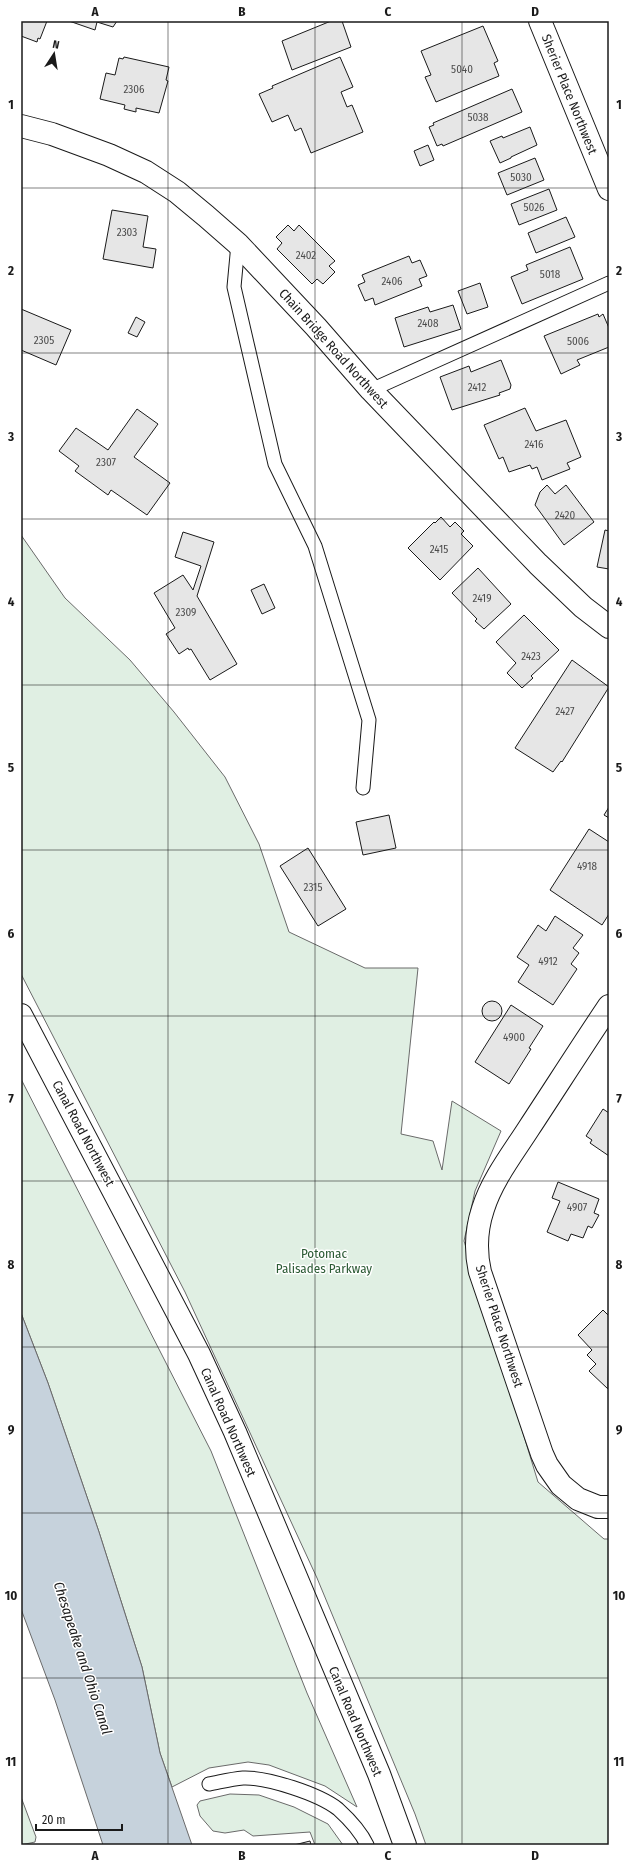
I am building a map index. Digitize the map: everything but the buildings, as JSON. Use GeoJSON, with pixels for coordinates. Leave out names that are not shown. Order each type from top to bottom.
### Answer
{"type":"FeatureCollection","features":[{"type":"Feature","properties":{"kind":"main road","name":"Sherier Place Northwest"},"geometry":{"type":"LineString","coordinates":[[540,21],[609,189]]}},
{"type":"Feature","properties":{"kind":"main road","name":"Chain Bridge Road Northwest"},"geometry":{"type":"LineString","coordinates":[[21,126],[52,134],[109,155],[146,172],[177,192],[238,244],[339,351],[371,390],[538,564],[583,607],[609,627]]}},
{"type":"Feature","properties":{"kind":"main road","name":"Sherier Place Northwest"},"geometry":{"type":"LineString","coordinates":[[609,1006],[506,1163],[489,1193],[477,1228],[476,1245],[480,1272],[542,1454],[561,1485],[578,1499],[598,1507],[609,1506]]}},
{"type":"Feature","properties":{"kind":"main road","name":"Canal Road Northwest"},"geometry":{"type":"LineString","coordinates":[[21,1015],[138,1235],[202,1360],[235,1432],[379,1774],[405,1845]]}},
{"type":"Feature","properties":{"kind":"lane"},"geometry":{"type":"LineString","coordinates":[[238,244],[234,287],[275,464],[315,546],[370,720],[363,788]]}},
{"type":"Feature","properties":{"kind":"lane"},"geometry":{"type":"LineString","coordinates":[[371,390],[609,283]]}},
{"type":"Feature","properties":{"kind":"lane"},"geometry":{"type":"LineString","coordinates":[[209,1784],[244,1778],[278,1783],[305,1793],[338,1809],[362,1835],[366,1845]]}},
{"type":"Feature","properties":{"kind":"green space","name":"Potomac Palisades Parkway"},"geometry":{"type":"Polygon","coordinates":[[[21,535],[65,598],[130,660],[174,712],[225,777],[259,844],[289,932],[365,968],[418,968],[401,1134],[433,1141],[442,1170],[452,1101],[501,1131],[475,1191],[464,1241],[538,1482],[604,1539],[609,1539],[609,1845],[426,1845],[415,1814],[317,1578],[185,1292],[21,974],[21,535]]]}},
{"type":"Feature","properties":{"kind":"green space"},"geometry":{"type":"Polygon","coordinates":[[[21,1079],[211,1451],[307,1693],[357,1807],[325,1786],[269,1765],[248,1762],[209,1768],[172,1787],[160,1753],[142,1667],[99,1532],[48,1383],[21,1313],[21,1079]]]}},
{"type":"Feature","properties":{"kind":"green space"},"geometry":{"type":"Polygon","coordinates":[[[230,1794],[259,1795],[294,1807],[328,1824],[343,1845],[315,1845],[310,1832],[253,1836],[244,1830],[225,1833],[213,1831],[200,1816],[197,1805],[200,1801],[230,1794]]]}},
{"type":"Feature","properties":{"kind":"green space"},"geometry":{"type":"Polygon","coordinates":[[[21,1797],[36,1837],[35,1842],[21,1845],[21,1797]]]}},
{"type":"Feature","properties":{"kind":"water","name":"Chesapeake and Ohio Canal"},"geometry":{"type":"Polygon","coordinates":[[[21,1313],[48,1383],[99,1532],[142,1667],[160,1753],[192,1845],[103,1845],[55,1700],[21,1609],[21,1313]]]}}]}
